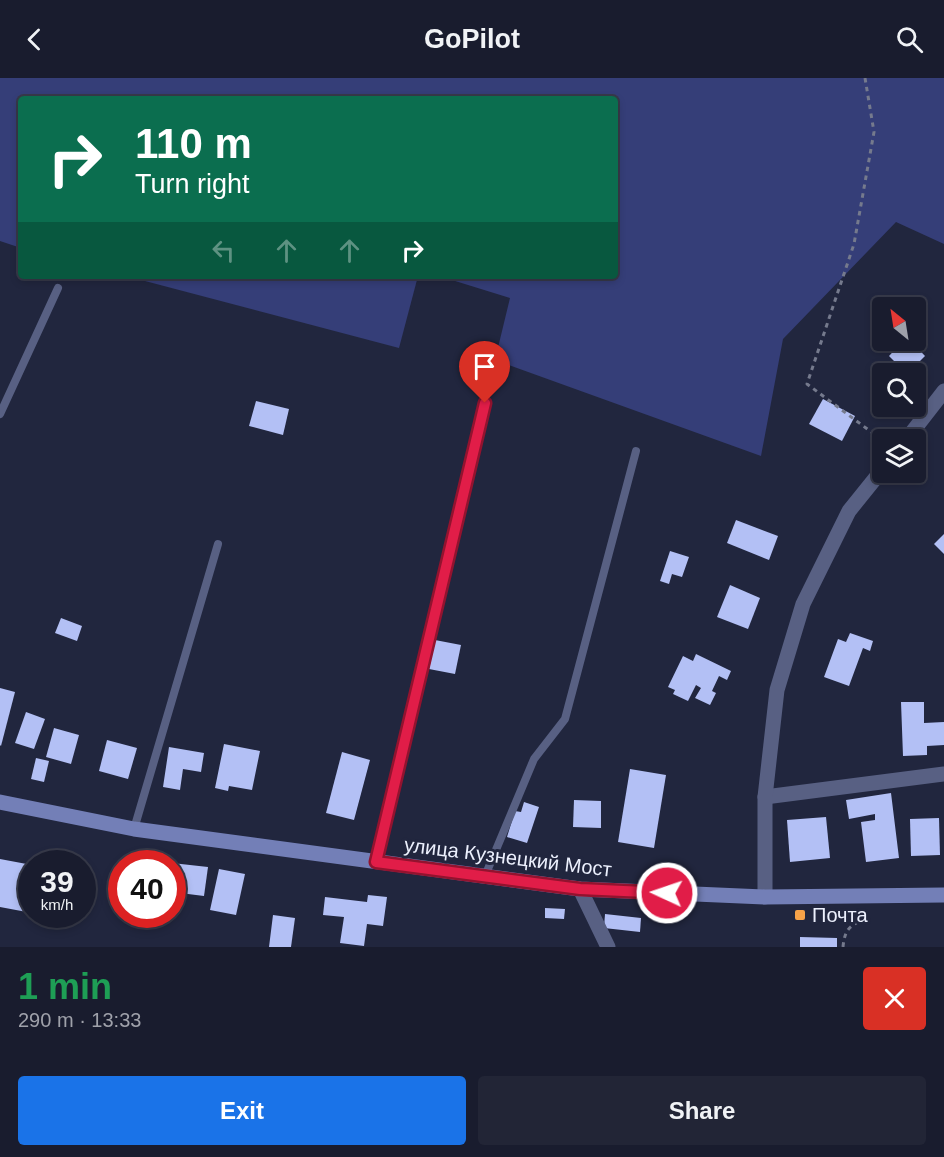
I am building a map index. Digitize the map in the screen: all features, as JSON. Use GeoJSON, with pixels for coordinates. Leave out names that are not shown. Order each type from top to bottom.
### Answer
{"type":"FeatureCollection","features":[{"type":"Feature","properties":{"kind":"street"},"geometry":{"type":"LineString","coordinates":[[915,429],[944,391]]}},
{"type":"Feature","properties":{"kind":"street"},"geometry":{"type":"LineString","coordinates":[[765,897],[765,797],[777,690],[803,603],[849,511],[872,482]]}},
{"type":"Feature","properties":{"kind":"street"},"geometry":{"type":"LineString","coordinates":[[765,797],[944,774]]}},
{"type":"Feature","properties":{"kind":"street","name":"улица Кузнецкий Мост"},"geometry":{"type":"LineString","coordinates":[[0,802],[134,829],[580,889],[765,897],[944,895]]}},
{"type":"Feature","properties":{"kind":"street"},"geometry":{"type":"LineString","coordinates":[[580,889],[608,947]]}},
{"type":"Feature","properties":{"kind":"lane"},"geometry":{"type":"LineString","coordinates":[[0,414],[58,288]]}},
{"type":"Feature","properties":{"kind":"lane"},"geometry":{"type":"LineString","coordinates":[[376,862],[485,403]]}},
{"type":"Feature","properties":{"kind":"lane"},"geometry":{"type":"LineString","coordinates":[[485,876],[534,759],[565,719],[636,452]]}},
{"type":"Feature","properties":{"kind":"lane"},"geometry":{"type":"LineString","coordinates":[[134,829],[218,544]]}},
{"type":"Feature","properties":{"kind":"path"},"geometry":{"type":"LineString","coordinates":[[864,78],[874,132],[856,233],[807,384],[872,433]]}},
{"type":"Feature","properties":{"kind":"path"},"geometry":{"type":"LineString","coordinates":[[843,947],[844,935],[849,926],[869,917]]}},
{"type":"Feature","properties":{"kind":"shaded area"},"geometry":{"type":"Polygon","coordinates":[[[0,78],[944,78],[944,244],[896,222],[783,339],[761,456],[495,360],[510,298],[449,279],[618,279],[618,96],[18,96],[18,247],[0,241],[0,78]]]}},
{"type":"Feature","properties":{"kind":"shaded area"},"geometry":{"type":"Polygon","coordinates":[[[137,279],[417,279],[399,348],[137,279]]]}},
{"type":"Feature","properties":{"kind":"building"},"geometry":{"type":"Polygon","coordinates":[[[894,351],[920,351],[925,356],[918,363],[896,363],[889,356],[894,351]]]}},
{"type":"Feature","properties":{"kind":"building"},"geometry":{"type":"Polygon","coordinates":[[[823,399],[855,416],[842,441],[809,424],[823,399]]]}},
{"type":"Feature","properties":{"kind":"building"},"geometry":{"type":"Polygon","coordinates":[[[256,401],[289,409],[283,435],[249,426],[256,401]]]}},
{"type":"Feature","properties":{"kind":"building"},"geometry":{"type":"Polygon","coordinates":[[[736,520],[778,536],[769,560],[727,543],[736,520]]]}},
{"type":"Feature","properties":{"kind":"building"},"geometry":{"type":"Polygon","coordinates":[[[944,534],[944,554],[934,544],[944,534]]]}},
{"type":"Feature","properties":{"kind":"building"},"geometry":{"type":"Polygon","coordinates":[[[670,551],[689,557],[682,577],[672,574],[669,584],[660,581],[670,551]]]}},
{"type":"Feature","properties":{"kind":"building"},"geometry":{"type":"Polygon","coordinates":[[[730,585],[760,598],[748,629],[717,617],[730,585]]]}},
{"type":"Feature","properties":{"kind":"building"},"geometry":{"type":"Polygon","coordinates":[[[61,618],[82,626],[77,641],[55,633],[61,618]]]}},
{"type":"Feature","properties":{"kind":"building"},"geometry":{"type":"Polygon","coordinates":[[[850,633],[873,641],[870,651],[863,648],[849,686],[824,677],[838,639],[846,642],[850,633]]]}},
{"type":"Feature","properties":{"kind":"building"},"geometry":{"type":"Polygon","coordinates":[[[435,640],[461,645],[455,674],[429,669],[435,640]]]}},
{"type":"Feature","properties":{"kind":"building"},"geometry":{"type":"Polygon","coordinates":[[[696,654],[731,671],[727,680],[719,676],[712,691],[716,693],[710,705],[695,698],[701,688],[696,685],[688,701],[673,694],[675,690],[668,687],[683,656],[693,661],[696,654]]]}},
{"type":"Feature","properties":{"kind":"building"},"geometry":{"type":"Polygon","coordinates":[[[0,688],[15,692],[1,746],[0,745],[0,688]]]}},
{"type":"Feature","properties":{"kind":"building"},"geometry":{"type":"Polygon","coordinates":[[[901,702],[924,702],[924,723],[944,722],[944,745],[927,746],[927,755],[903,756],[901,702]]]}},
{"type":"Feature","properties":{"kind":"building"},"geometry":{"type":"Polygon","coordinates":[[[26,712],[45,719],[34,749],[15,743],[26,712]]]}},
{"type":"Feature","properties":{"kind":"building"},"geometry":{"type":"Polygon","coordinates":[[[54,728],[79,735],[71,764],[46,757],[54,728]]]}},
{"type":"Feature","properties":{"kind":"building"},"geometry":{"type":"Polygon","coordinates":[[[107,740],[137,748],[128,779],[99,771],[107,740]]]}},
{"type":"Feature","properties":{"kind":"building"},"geometry":{"type":"Polygon","coordinates":[[[224,744],[260,751],[252,790],[229,786],[228,791],[215,788],[224,744]]]}},
{"type":"Feature","properties":{"kind":"building"},"geometry":{"type":"Polygon","coordinates":[[[169,747],[204,753],[201,772],[183,769],[180,790],[163,787],[169,747]]]}},
{"type":"Feature","properties":{"kind":"building"},"geometry":{"type":"Polygon","coordinates":[[[342,752],[370,760],[354,820],[326,813],[342,752]]]}},
{"type":"Feature","properties":{"kind":"building"},"geometry":{"type":"Polygon","coordinates":[[[36,758],[49,761],[44,782],[31,779],[36,758]]]}},
{"type":"Feature","properties":{"kind":"building"},"geometry":{"type":"Polygon","coordinates":[[[630,769],[666,775],[654,848],[618,842],[630,769]]]}},
{"type":"Feature","properties":{"kind":"building"},"geometry":{"type":"Polygon","coordinates":[[[891,793],[899,858],[866,862],[861,822],[875,820],[875,814],[849,819],[846,800],[891,793]]]}},
{"type":"Feature","properties":{"kind":"building"},"geometry":{"type":"Polygon","coordinates":[[[574,800],[601,801],[601,828],[573,827],[574,800]]]}},
{"type":"Feature","properties":{"kind":"building"},"geometry":{"type":"Polygon","coordinates":[[[524,802],[539,807],[527,843],[507,837],[515,811],[521,812],[524,802]]]}},
{"type":"Feature","properties":{"kind":"building"},"geometry":{"type":"Polygon","coordinates":[[[826,817],[830,858],[790,862],[787,820],[826,817]]]}},
{"type":"Feature","properties":{"kind":"building"},"geometry":{"type":"Polygon","coordinates":[[[939,818],[940,855],[911,856],[910,819],[939,818]]]}},
{"type":"Feature","properties":{"kind":"building"},"geometry":{"type":"Polygon","coordinates":[[[0,859],[18,862],[18,910],[0,907],[0,859]]]}},
{"type":"Feature","properties":{"kind":"building"},"geometry":{"type":"Polygon","coordinates":[[[186,865],[208,867],[204,896],[186,894],[186,865]]]}},
{"type":"Feature","properties":{"kind":"building"},"geometry":{"type":"Polygon","coordinates":[[[219,869],[245,874],[236,915],[210,910],[219,869]]]}},
{"type":"Feature","properties":{"kind":"building"},"geometry":{"type":"Polygon","coordinates":[[[368,895],[387,897],[383,926],[367,924],[364,946],[340,943],[344,917],[323,915],[325,897],[367,902],[368,895]]]}},
{"type":"Feature","properties":{"kind":"building"},"geometry":{"type":"Polygon","coordinates":[[[545,908],[565,909],[564,919],[545,918],[545,908]]]}},
{"type":"Feature","properties":{"kind":"building"},"geometry":{"type":"Polygon","coordinates":[[[605,914],[641,918],[640,932],[604,928],[605,914]]]}},
{"type":"Feature","properties":{"kind":"building"},"geometry":{"type":"Polygon","coordinates":[[[273,915],[295,918],[291,947],[269,947],[273,915]]]}},
{"type":"Feature","properties":{"kind":"building"},"geometry":{"type":"Polygon","coordinates":[[[800,937],[837,938],[837,947],[800,947],[800,937]]]}},
{"type":"Feature","properties":{"kind":"place","name":"Почта"},"geometry":{"type":"Point","coordinates":[800,915]}},
{"type":"Feature","properties":{"kind":"route"},"geometry":{"type":"LineString","coordinates":[[485,403],[376,862],[580,889],[667,893]]}}]}
